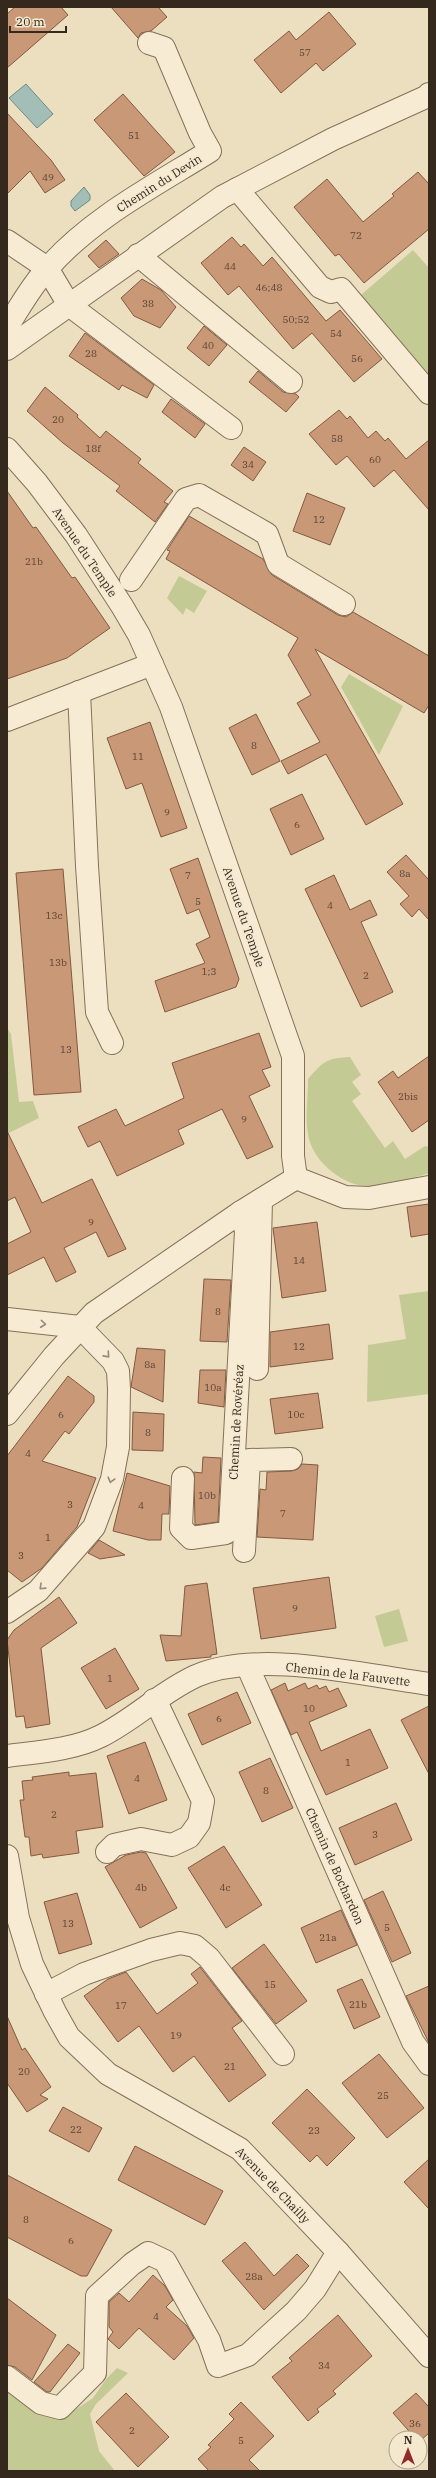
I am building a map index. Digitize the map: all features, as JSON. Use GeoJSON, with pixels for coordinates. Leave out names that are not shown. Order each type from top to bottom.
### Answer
{"type":"FeatureCollection","features":[{"type":"Feature","properties":{"kind":"street","name":"Chemin du Devin"},"geometry":{"type":"LineString","coordinates":[[7,327],[47,268],[103,218],[210,152],[200,133],[164,48],[149,43]]}},
{"type":"Feature","properties":{"kind":"street"},"geometry":{"type":"LineString","coordinates":[[7,349],[138,255],[237,189],[333,139],[428,96],[429,94]]}},
{"type":"Feature","properties":{"kind":"street"},"geometry":{"type":"LineString","coordinates":[[237,189],[320,287],[331,292],[341,289],[429,393]]}},
{"type":"Feature","properties":{"kind":"street"},"geometry":{"type":"LineString","coordinates":[[7,241],[47,268],[69,305],[231,428]]}},
{"type":"Feature","properties":{"kind":"street"},"geometry":{"type":"LineString","coordinates":[[138,255],[291,382]]}},
{"type":"Feature","properties":{"kind":"street","name":"Avenue du Temple"},"geometry":{"type":"LineString","coordinates":[[7,449],[37,483],[76,535],[122,606],[152,664],[170,707],[293,1056],[293,1156],[296,1178]]}},
{"type":"Feature","properties":{"kind":"street","name":"Avenue du Temple"},"geometry":{"type":"LineString","coordinates":[[131,580],[186,499],[199,495],[267,534],[278,564],[344,604]]}},
{"type":"Feature","properties":{"kind":"street"},"geometry":{"type":"LineString","coordinates":[[7,720],[152,664]]}},
{"type":"Feature","properties":{"kind":"street"},"geometry":{"type":"LineString","coordinates":[[79,692],[87,866],[98,1012],[112,1043]]}},
{"type":"Feature","properties":{"kind":"street"},"geometry":{"type":"LineString","coordinates":[[7,1414],[80,1327],[110,1300],[241,1212],[296,1178],[345,1197],[369,1198],[429,1187]]}},
{"type":"Feature","properties":{"kind":"street"},"geometry":{"type":"LineString","coordinates":[[257,1369],[261,1200]]}},
{"type":"Feature","properties":{"kind":"street","name":"Chemin de Rovéréaz"},"geometry":{"type":"LineString","coordinates":[[182,1478],[181,1528],[191,1538],[226,1533],[230,1528],[246,1231],[241,1212]]}},
{"type":"Feature","properties":{"kind":"street"},"geometry":{"type":"LineString","coordinates":[[7,1319],[80,1327],[113,1361],[118,1371],[118,1447],[112,1479],[94,1527],[38,1591],[7,1612]]}},
{"type":"Feature","properties":{"kind":"street"},"geometry":{"type":"LineString","coordinates":[[244,1551],[249,1460],[291,1460]]}},
{"type":"Feature","properties":{"kind":"street","name":"Chemin de la Fauvette"},"geometry":{"type":"LineString","coordinates":[[7,1756],[73,1746],[100,1736],[124,1722],[154,1700],[196,1676],[224,1668],[299,1665],[429,1684]]}},
{"type":"Feature","properties":{"kind":"street","name":"Chemin de Bochardon"},"geometry":{"type":"LineString","coordinates":[[247,1666],[413,2042],[429,2064]]}},
{"type":"Feature","properties":{"kind":"street"},"geometry":{"type":"LineString","coordinates":[[107,1852],[114,1845],[141,1839],[172,1845],[189,1837],[199,1823],[204,1801],[154,1700]]}},
{"type":"Feature","properties":{"kind":"street","name":"Avenue de Chailly"},"geometry":{"type":"LineString","coordinates":[[7,1856],[18,1918],[32,1964],[46,1994],[69,2036],[108,2074],[240,2148],[338,2252],[429,2356]]}},
{"type":"Feature","properties":{"kind":"street"},"geometry":{"type":"LineString","coordinates":[[46,1994],[84,1974],[151,1950],[180,1943],[195,1946],[209,1958],[283,2054]]}},
{"type":"Feature","properties":{"kind":"street"},"geometry":{"type":"LineString","coordinates":[[7,2377],[41,2403],[60,2408],[95,2374],[97,2296],[132,2264],[148,2253],[164,2261],[209,2340],[218,2366],[248,2355],[296,2311],[316,2289],[338,2252]]}},
{"type":"Feature","properties":{"kind":"green space"},"geometry":{"type":"Polygon","coordinates":[[[413,250],[429,268],[429,375],[361,295],[413,250]]]}},
{"type":"Feature","properties":{"kind":"green space"},"geometry":{"type":"Polygon","coordinates":[[[179,576],[207,591],[194,613],[186,608],[183,615],[167,598],[179,576]]]}},
{"type":"Feature","properties":{"kind":"green space"},"geometry":{"type":"Polygon","coordinates":[[[349,674],[403,706],[379,755],[341,687],[349,674]]]}},
{"type":"Feature","properties":{"kind":"green space"},"geometry":{"type":"Polygon","coordinates":[[[7,1028],[11,1034],[19,1102],[33,1101],[39,1118],[7,1134],[7,1028]]]}},
{"type":"Feature","properties":{"kind":"green space"},"geometry":{"type":"Polygon","coordinates":[[[350,1057],[361,1075],[352,1082],[361,1094],[352,1101],[385,1148],[393,1141],[405,1159],[425,1146],[429,1147],[429,1173],[389,1184],[373,1186],[356,1185],[337,1176],[315,1153],[310,1143],[307,1127],[308,1079],[326,1062],[335,1058],[350,1057]]]}},
{"type":"Feature","properties":{"kind":"green space"},"geometry":{"type":"Polygon","coordinates":[[[429,1291],[429,1394],[367,1402],[368,1345],[406,1339],[399,1295],[429,1291]]]}},
{"type":"Feature","properties":{"kind":"green space"},"geometry":{"type":"Polygon","coordinates":[[[399,1609],[408,1641],[384,1647],[375,1616],[399,1609]]]}},
{"type":"Feature","properties":{"kind":"green space"},"geometry":{"type":"Polygon","coordinates":[[[117,2368],[128,2373],[96,2404],[90,2414],[99,2451],[115,2471],[7,2471],[7,2388],[64,2417],[93,2398],[107,2378],[117,2368]]]}},
{"type":"Feature","properties":{"kind":"water"},"geometry":{"type":"Polygon","coordinates":[[[26,84],[53,114],[37,128],[9,98],[26,84]]]}},
{"type":"Feature","properties":{"kind":"water"},"geometry":{"type":"Polygon","coordinates":[[[84,187],[90,195],[90,200],[75,211],[71,206],[71,201],[84,187]]]}},
{"type":"Feature","properties":{"kind":"building"},"geometry":{"type":"Polygon","coordinates":[[[15,7],[61,7],[68,15],[7,68],[7,14],[15,7]]]}},
{"type":"Feature","properties":{"kind":"building"},"geometry":{"type":"Polygon","coordinates":[[[111,7],[158,7],[167,17],[151,31],[141,33],[138,38],[111,7]]]}},
{"type":"Feature","properties":{"kind":"building"},"geometry":{"type":"Polygon","coordinates":[[[329,12],[356,44],[323,71],[316,63],[281,93],[254,60],[289,31],[296,40],[329,12]]]}},
{"type":"Feature","properties":{"kind":"building"},"geometry":{"type":"Polygon","coordinates":[[[123,94],[175,152],[144,176],[94,120],[123,94]]]}},
{"type":"Feature","properties":{"kind":"building"},"geometry":{"type":"Polygon","coordinates":[[[7,113],[51,160],[65,180],[45,193],[30,171],[7,194],[7,113]]]}},
{"type":"Feature","properties":{"kind":"building"},"geometry":{"type":"Polygon","coordinates":[[[418,172],[429,184],[429,229],[364,283],[339,254],[335,256],[294,207],[327,179],[363,222],[394,196],[392,194],[418,172]]]}},
{"type":"Feature","properties":{"kind":"building"},"geometry":{"type":"Polygon","coordinates":[[[232,237],[241,247],[244,244],[263,266],[272,257],[326,321],[340,310],[382,359],[354,382],[312,333],[293,349],[239,286],[228,295],[201,263],[232,237]]]}},
{"type":"Feature","properties":{"kind":"building"},"geometry":{"type":"Polygon","coordinates":[[[106,240],[119,254],[99,268],[88,256],[106,240]]]}},
{"type":"Feature","properties":{"kind":"building"},"geometry":{"type":"Polygon","coordinates":[[[142,279],[161,290],[176,307],[160,328],[134,316],[121,298],[142,279]]]}},
{"type":"Feature","properties":{"kind":"building"},"geometry":{"type":"Polygon","coordinates":[[[204,326],[227,345],[209,366],[187,348],[204,326]]]}},
{"type":"Feature","properties":{"kind":"building"},"geometry":{"type":"Polygon","coordinates":[[[85,333],[154,385],[147,398],[122,385],[119,390],[69,356],[85,333]]]}},
{"type":"Feature","properties":{"kind":"building"},"geometry":{"type":"Polygon","coordinates":[[[258,371],[283,392],[296,394],[299,397],[286,412],[249,382],[258,371]]]}},
{"type":"Feature","properties":{"kind":"building"},"geometry":{"type":"Polygon","coordinates":[[[45,387],[78,415],[77,417],[100,438],[106,431],[141,459],[138,463],[173,491],[164,502],[168,504],[155,522],[116,491],[120,486],[63,443],[27,411],[45,387]]]}},
{"type":"Feature","properties":{"kind":"building"},"geometry":{"type":"Polygon","coordinates":[[[171,399],[205,424],[195,438],[162,412],[171,399]]]}},
{"type":"Feature","properties":{"kind":"building"},"geometry":{"type":"Polygon","coordinates":[[[339,410],[347,419],[350,416],[368,438],[376,431],[385,441],[388,438],[406,459],[429,440],[429,510],[394,470],[374,487],[347,456],[336,465],[309,434],[339,410]]]}},
{"type":"Feature","properties":{"kind":"building"},"geometry":{"type":"Polygon","coordinates":[[[244,447],[266,462],[253,481],[231,465],[244,447]]]}},
{"type":"Feature","properties":{"kind":"building"},"geometry":{"type":"Polygon","coordinates":[[[7,491],[33,528],[36,527],[72,578],[75,577],[110,628],[67,658],[7,679],[7,491]]]}},
{"type":"Feature","properties":{"kind":"building"},"geometry":{"type":"Polygon","coordinates":[[[307,493],[345,508],[330,545],[293,531],[307,493]]]}},
{"type":"Feature","properties":{"kind":"building"},"geometry":{"type":"Polygon","coordinates":[[[189,516],[263,559],[272,575],[338,615],[346,617],[353,612],[429,656],[429,705],[424,713],[315,649],[403,804],[366,825],[326,754],[288,774],[281,761],[320,742],[297,703],[311,695],[288,655],[298,638],[166,559],[170,551],[167,550],[189,516]]]}},
{"type":"Feature","properties":{"kind":"building"},"geometry":{"type":"Polygon","coordinates":[[[256,714],[280,761],[252,775],[229,728],[256,714]]]}},
{"type":"Feature","properties":{"kind":"building"},"geometry":{"type":"Polygon","coordinates":[[[150,722],[187,828],[161,837],[142,783],[126,789],[107,738],[150,722]]]}},
{"type":"Feature","properties":{"kind":"building"},"geometry":{"type":"Polygon","coordinates":[[[302,794],[324,839],[291,855],[270,809],[302,794]]]}},
{"type":"Feature","properties":{"kind":"building"},"geometry":{"type":"Polygon","coordinates":[[[406,855],[429,880],[429,920],[419,909],[412,917],[400,904],[409,896],[387,872],[406,855]]]}},
{"type":"Feature","properties":{"kind":"building"},"geometry":{"type":"Polygon","coordinates":[[[198,858],[239,979],[236,987],[165,1012],[155,981],[205,963],[196,944],[210,937],[199,909],[187,914],[170,869],[198,858]]]}},
{"type":"Feature","properties":{"kind":"building"},"geometry":{"type":"Polygon","coordinates":[[[63,869],[81,1092],[34,1095],[16,873],[63,869]]]}},
{"type":"Feature","properties":{"kind":"building"},"geometry":{"type":"Polygon","coordinates":[[[334,875],[350,910],[370,900],[377,915],[361,922],[393,992],[361,1007],[305,889],[334,875]]]}},
{"type":"Feature","properties":{"kind":"building"},"geometry":{"type":"Polygon","coordinates":[[[259,1033],[271,1067],[262,1070],[270,1086],[249,1096],[273,1147],[247,1159],[222,1109],[178,1130],[184,1144],[117,1176],[100,1141],[88,1147],[78,1127],[116,1109],[125,1126],[184,1098],[172,1063],[259,1033]]]}},
{"type":"Feature","properties":{"kind":"building"},"geometry":{"type":"Polygon","coordinates":[[[429,1056],[429,1120],[412,1132],[378,1082],[393,1071],[398,1078],[429,1056]]]}},
{"type":"Feature","properties":{"kind":"building"},"geometry":{"type":"Polygon","coordinates":[[[7,1131],[42,1203],[92,1179],[126,1249],[108,1257],[96,1232],[64,1248],[76,1272],[56,1282],[44,1257],[7,1275],[7,1244],[31,1232],[15,1197],[7,1201],[7,1131]]]}},
{"type":"Feature","properties":{"kind":"building"},"geometry":{"type":"Polygon","coordinates":[[[429,1204],[429,1234],[411,1237],[407,1207],[429,1204]]]}},
{"type":"Feature","properties":{"kind":"building"},"geometry":{"type":"Polygon","coordinates":[[[317,1222],[326,1291],[282,1298],[273,1228],[317,1222]]]}},
{"type":"Feature","properties":{"kind":"building"},"geometry":{"type":"Polygon","coordinates":[[[204,1279],[231,1280],[227,1342],[200,1341],[204,1279]]]}},
{"type":"Feature","properties":{"kind":"building"},"geometry":{"type":"Polygon","coordinates":[[[329,1324],[333,1359],[270,1367],[270,1332],[329,1324]]]}},
{"type":"Feature","properties":{"kind":"building"},"geometry":{"type":"Polygon","coordinates":[[[137,1348],[165,1350],[163,1402],[131,1387],[137,1348]]]}},
{"type":"Feature","properties":{"kind":"building"},"geometry":{"type":"Polygon","coordinates":[[[200,1370],[226,1370],[224,1407],[198,1403],[200,1370]]]}},
{"type":"Feature","properties":{"kind":"building"},"geometry":{"type":"Polygon","coordinates":[[[68,1376],[94,1396],[94,1402],[69,1434],[65,1431],[42,1461],[96,1478],[77,1527],[42,1568],[22,1582],[7,1570],[7,1456],[68,1376]]]}},
{"type":"Feature","properties":{"kind":"building"},"geometry":{"type":"Polygon","coordinates":[[[318,1393],[323,1428],[275,1434],[270,1399],[318,1393]]]}},
{"type":"Feature","properties":{"kind":"building"},"geometry":{"type":"Polygon","coordinates":[[[133,1412],[164,1414],[163,1451],[132,1450],[133,1412]]]}},
{"type":"Feature","properties":{"kind":"building"},"geometry":{"type":"Polygon","coordinates":[[[203,1457],[221,1458],[218,1522],[195,1525],[194,1472],[202,1473],[203,1457]]]}},
{"type":"Feature","properties":{"kind":"building"},"geometry":{"type":"Polygon","coordinates":[[[302,1464],[318,1465],[313,1540],[257,1537],[260,1489],[266,1490],[267,1472],[292,1471],[298,1469],[302,1464]]]}},
{"type":"Feature","properties":{"kind":"building"},"geometry":{"type":"Polygon","coordinates":[[[127,1473],[170,1486],[169,1514],[162,1514],[161,1540],[148,1540],[113,1531],[127,1473]]]}},
{"type":"Feature","properties":{"kind":"building"},"geometry":{"type":"Polygon","coordinates":[[[99,1540],[125,1555],[100,1559],[88,1553],[99,1540]]]}},
{"type":"Feature","properties":{"kind":"building"},"geometry":{"type":"Polygon","coordinates":[[[329,1577],[336,1628],[261,1639],[253,1588],[329,1577]]]}},
{"type":"Feature","properties":{"kind":"building"},"geometry":{"type":"Polygon","coordinates":[[[207,1583],[217,1654],[211,1655],[211,1657],[166,1661],[160,1635],[181,1636],[185,1586],[207,1583]]]}},
{"type":"Feature","properties":{"kind":"building"},"geometry":{"type":"Polygon","coordinates":[[[59,1597],[77,1623],[41,1648],[50,1724],[26,1728],[24,1716],[16,1717],[7,1640],[14,1630],[59,1597]]]}},
{"type":"Feature","properties":{"kind":"building"},"geometry":{"type":"Polygon","coordinates":[[[115,1648],[139,1689],[106,1709],[81,1668],[115,1648]]]}},
{"type":"Feature","properties":{"kind":"building"},"geometry":{"type":"Polygon","coordinates":[[[285,1683],[288,1691],[305,1683],[308,1689],[317,1685],[319,1689],[326,1686],[329,1692],[338,1688],[347,1706],[309,1722],[321,1751],[370,1729],[388,1768],[326,1795],[297,1732],[291,1735],[271,1690],[285,1683]]]}},
{"type":"Feature","properties":{"kind":"building"},"geometry":{"type":"Polygon","coordinates":[[[237,1692],[251,1723],[202,1745],[188,1714],[237,1692]]]}},
{"type":"Feature","properties":{"kind":"building"},"geometry":{"type":"Polygon","coordinates":[[[429,1706],[429,1774],[401,1720],[429,1706]]]}},
{"type":"Feature","properties":{"kind":"building"},"geometry":{"type":"Polygon","coordinates":[[[145,1742],[167,1800],[129,1814],[107,1756],[145,1742]]]}},
{"type":"Feature","properties":{"kind":"building"},"geometry":{"type":"Polygon","coordinates":[[[270,1758],[293,1808],[262,1822],[239,1772],[270,1758]]]}},
{"type":"Feature","properties":{"kind":"building"},"geometry":{"type":"Polygon","coordinates":[[[69,1772],[69,1776],[96,1773],[103,1827],[76,1831],[79,1853],[43,1858],[42,1854],[31,1856],[29,1837],[25,1837],[20,1800],[24,1800],[22,1781],[33,1780],[32,1777],[69,1772]]]}},
{"type":"Feature","properties":{"kind":"building"},"geometry":{"type":"Polygon","coordinates":[[[396,1803],[412,1840],[355,1865],[339,1828],[396,1803]]]}},
{"type":"Feature","properties":{"kind":"building"},"geometry":{"type":"Polygon","coordinates":[[[224,1846],[262,1905],[226,1928],[188,1868],[224,1846]]]}},
{"type":"Feature","properties":{"kind":"building"},"geometry":{"type":"Polygon","coordinates":[[[141,1852],[146,1853],[177,1908],[140,1928],[105,1867],[126,1855],[141,1852]]]}},
{"type":"Feature","properties":{"kind":"building"},"geometry":{"type":"Polygon","coordinates":[[[383,1891],[411,1953],[392,1962],[364,1900],[383,1891]]]}},
{"type":"Feature","properties":{"kind":"building"},"geometry":{"type":"Polygon","coordinates":[[[77,1893],[92,1944],[59,1954],[44,1902],[77,1893]]]}},
{"type":"Feature","properties":{"kind":"building"},"geometry":{"type":"Polygon","coordinates":[[[341,1910],[357,1945],[316,1963],[301,1928],[341,1910]]]}},
{"type":"Feature","properties":{"kind":"building"},"geometry":{"type":"Polygon","coordinates":[[[264,1944],[307,2001],[276,2024],[232,1968],[264,1944]]]}},
{"type":"Feature","properties":{"kind":"building"},"geometry":{"type":"Polygon","coordinates":[[[200,1967],[242,2021],[232,2028],[266,2075],[229,2102],[194,2056],[173,2072],[139,2026],[118,2042],[84,1996],[108,1979],[126,1972],[157,2014],[198,1983],[191,1974],[200,1967]]]}},
{"type":"Feature","properties":{"kind":"building"},"geometry":{"type":"Polygon","coordinates":[[[362,1979],[380,2017],[354,2029],[337,1990],[362,1979]]]}},
{"type":"Feature","properties":{"kind":"building"},"geometry":{"type":"Polygon","coordinates":[[[429,1986],[429,2043],[406,1996],[429,1986]]]}},
{"type":"Feature","properties":{"kind":"building"},"geometry":{"type":"Polygon","coordinates":[[[7,2016],[22,2050],[25,2048],[51,2087],[40,2095],[48,2099],[27,2112],[7,2083],[7,2016]]]}},
{"type":"Feature","properties":{"kind":"building"},"geometry":{"type":"Polygon","coordinates":[[[379,2054],[424,2108],[387,2138],[342,2083],[379,2054]]]}},
{"type":"Feature","properties":{"kind":"building"},"geometry":{"type":"Polygon","coordinates":[[[307,2089],[355,2138],[327,2166],[317,2155],[310,2162],[272,2123],[307,2089]]]}},
{"type":"Feature","properties":{"kind":"building"},"geometry":{"type":"Polygon","coordinates":[[[63,2107],[102,2128],[89,2152],[49,2131],[63,2107]]]}},
{"type":"Feature","properties":{"kind":"building"},"geometry":{"type":"Polygon","coordinates":[[[135,2146],[223,2191],[205,2225],[118,2180],[135,2146]]]}},
{"type":"Feature","properties":{"kind":"building"},"geometry":{"type":"Polygon","coordinates":[[[429,2159],[429,2209],[404,2182],[429,2159]]]}},
{"type":"Feature","properties":{"kind":"building"},"geometry":{"type":"Polygon","coordinates":[[[7,2175],[112,2230],[87,2276],[81,2276],[7,2237],[7,2175]]]}},
{"type":"Feature","properties":{"kind":"building"},"geometry":{"type":"Polygon","coordinates":[[[245,2242],[274,2276],[297,2254],[309,2266],[264,2310],[222,2261],[245,2242]]]}},
{"type":"Feature","properties":{"kind":"building"},"geometry":{"type":"Polygon","coordinates":[[[153,2275],[165,2286],[173,2300],[166,2307],[187,2326],[194,2338],[174,2360],[139,2328],[119,2349],[108,2339],[113,2332],[109,2327],[109,2302],[119,2293],[129,2302],[153,2275]]]}},
{"type":"Feature","properties":{"kind":"building"},"geometry":{"type":"Polygon","coordinates":[[[7,2298],[56,2335],[32,2380],[15,2367],[7,2365],[7,2298]]]}},
{"type":"Feature","properties":{"kind":"building"},"geometry":{"type":"Polygon","coordinates":[[[338,2315],[372,2356],[333,2391],[336,2394],[317,2409],[319,2412],[308,2421],[272,2377],[292,2361],[289,2358],[338,2315]]]}},
{"type":"Feature","properties":{"kind":"building"},"geometry":{"type":"Polygon","coordinates":[[[68,2344],[80,2353],[50,2392],[47,2392],[34,2382],[68,2344]]]}},
{"type":"Feature","properties":{"kind":"building"},"geometry":{"type":"Polygon","coordinates":[[[126,2393],[169,2437],[138,2467],[96,2422],[126,2393]]]}},
{"type":"Feature","properties":{"kind":"building"},"geometry":{"type":"Polygon","coordinates":[[[416,2393],[429,2407],[429,2433],[428,2434],[428,2430],[408,2430],[393,2413],[416,2393]]]}},
{"type":"Feature","properties":{"kind":"building"},"geometry":{"type":"Polygon","coordinates":[[[241,2402],[274,2436],[249,2460],[260,2471],[209,2471],[198,2459],[211,2447],[208,2445],[234,2419],[229,2414],[241,2402]]]}}]}
